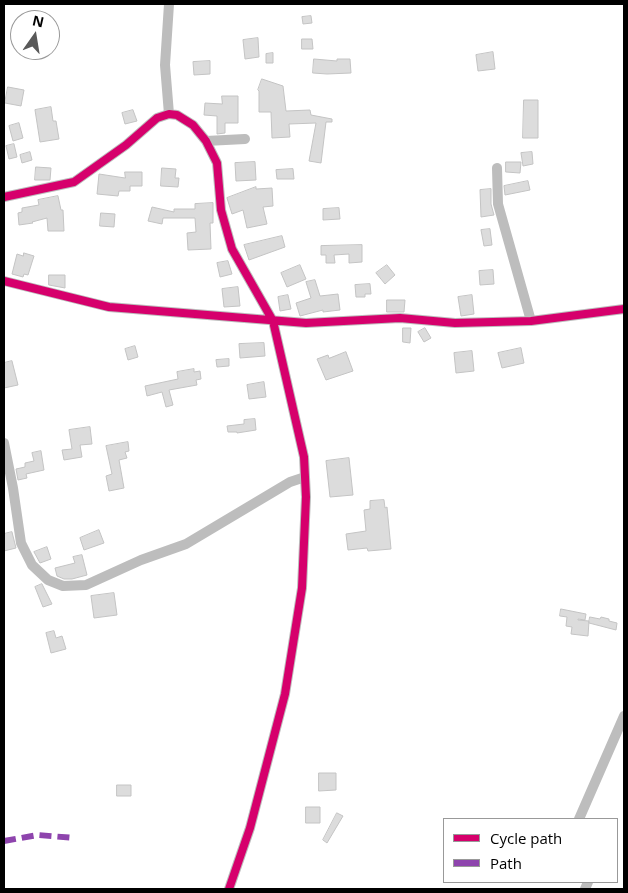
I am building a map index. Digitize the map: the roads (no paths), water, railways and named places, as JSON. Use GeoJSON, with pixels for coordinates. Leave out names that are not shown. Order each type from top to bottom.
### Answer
{"type":"FeatureCollection","features":[{"type":"Feature","properties":{"kind":"street"},"geometry":{"type":"LineString","coordinates":[[169,4],[166,65],[169,114]]}},
{"type":"Feature","properties":{"kind":"street"},"geometry":{"type":"LineString","coordinates":[[4,196],[74,182],[126,145],[157,118],[169,114],[177,115],[193,125],[206,141],[217,163],[221,210],[232,249],[273,321],[304,457],[305,536],[302,588],[286,694],[250,828],[229,889]]}},
{"type":"Feature","properties":{"kind":"street"},"geometry":{"type":"LineString","coordinates":[[206,141],[244,139]]}},
{"type":"Feature","properties":{"kind":"street"},"geometry":{"type":"LineString","coordinates":[[497,168],[498,204],[531,321]]}},
{"type":"Feature","properties":{"kind":"street"},"geometry":{"type":"LineString","coordinates":[[4,282],[109,307],[306,324],[400,318],[455,323],[531,321],[624,309]]}},
{"type":"Feature","properties":{"kind":"street"},"geometry":{"type":"LineString","coordinates":[[4,443],[21,543],[32,565],[48,580],[63,586],[86,585],[141,560],[186,544],[290,482],[305,477]]}},
{"type":"Feature","properties":{"kind":"street"},"geometry":{"type":"LineString","coordinates":[[580,818],[624,716]]}}]}
